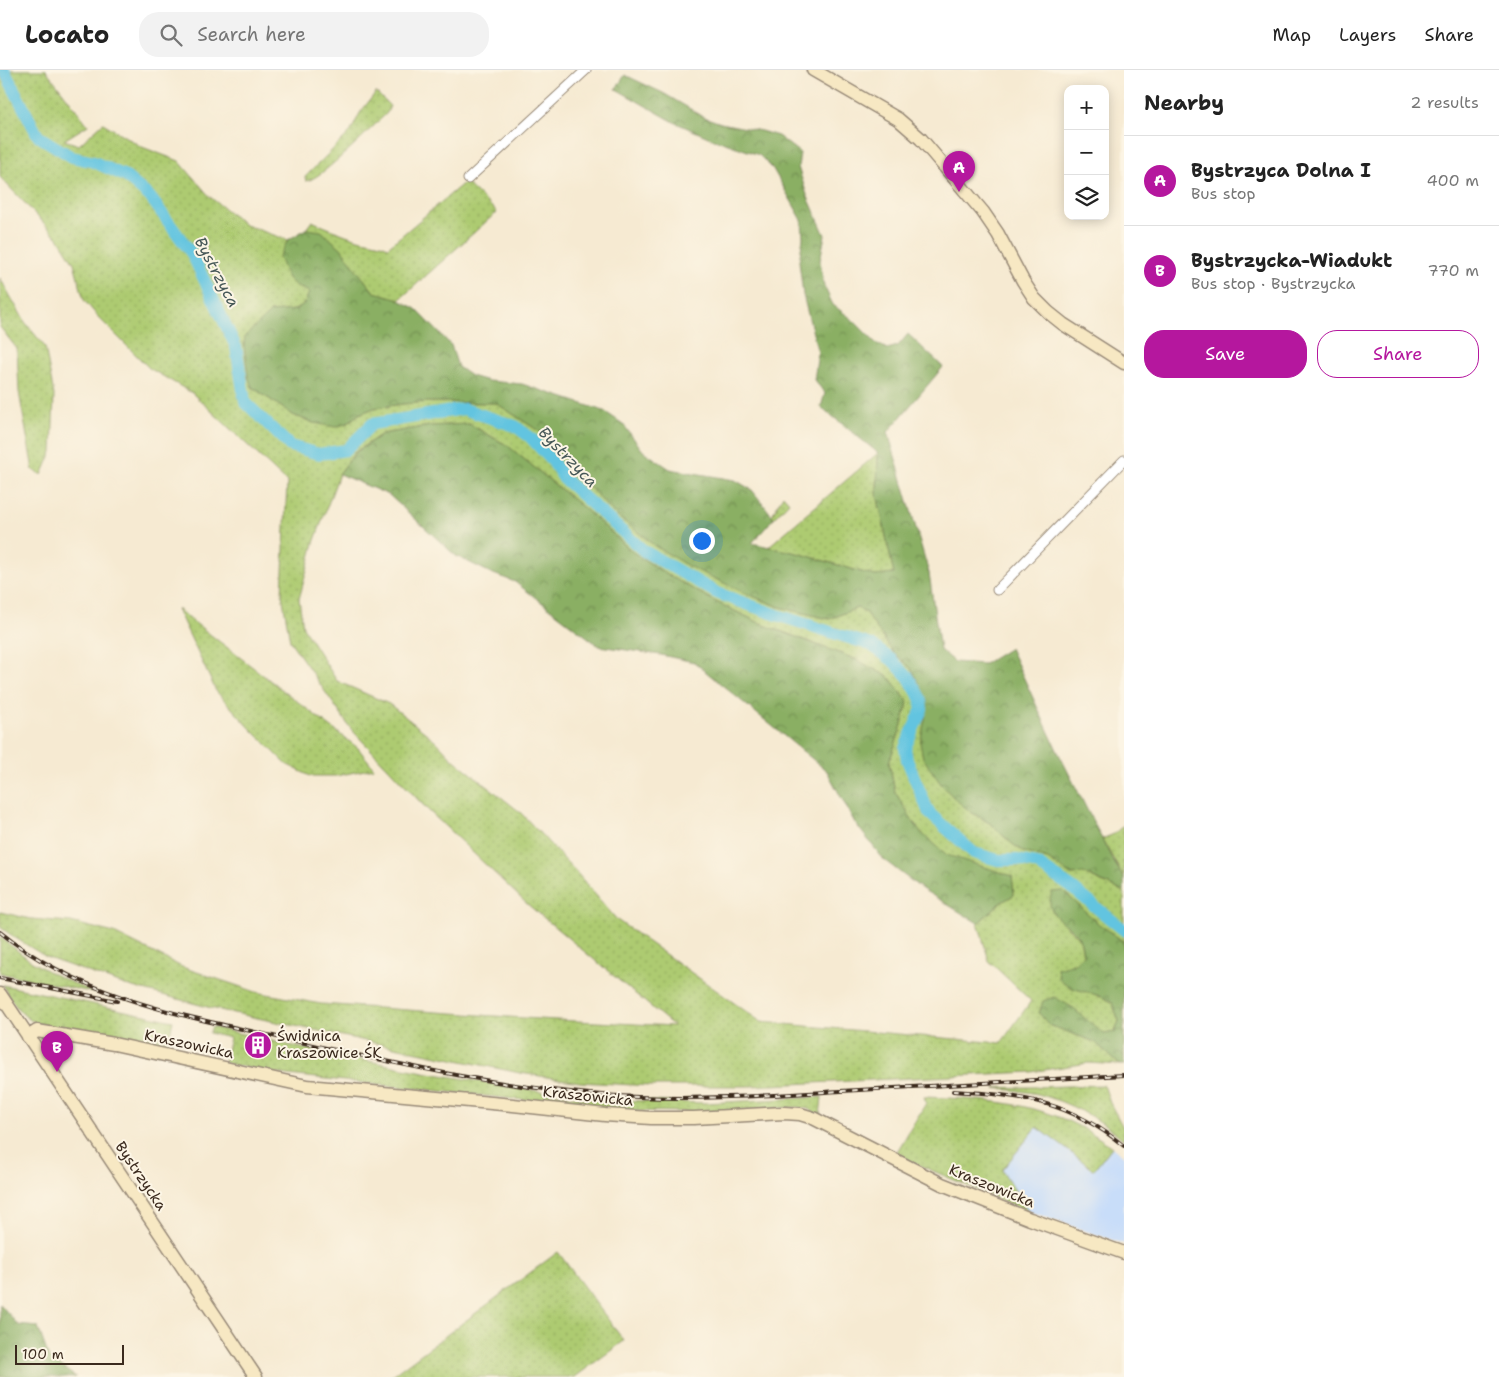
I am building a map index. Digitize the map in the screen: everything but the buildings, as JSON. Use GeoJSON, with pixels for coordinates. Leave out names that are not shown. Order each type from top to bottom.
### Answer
{"type":"FeatureCollection","features":[{"type":"Feature","properties":{"kind":"street"},"geometry":{"type":"LineString","coordinates":[[468,179],[586,70]]}},
{"type":"Feature","properties":{"kind":"street"},"geometry":{"type":"LineString","coordinates":[[813,70],[898,119],[921,139],[983,212],[998,234],[1023,282],[1034,298],[1063,324],[1124,363]]}},
{"type":"Feature","properties":{"kind":"street"},"geometry":{"type":"LineString","coordinates":[[997,590],[1124,460]]}},
{"type":"Feature","properties":{"kind":"street","name":"Bystrzycka"},"geometry":{"type":"LineString","coordinates":[[1,997],[256,1377]]}},
{"type":"Feature","properties":{"kind":"street","name":"Kraszowicka"},"geometry":{"type":"LineString","coordinates":[[28,1037],[37,1031],[95,1041],[308,1086],[651,1118],[800,1114],[813,1118],[942,1184],[1030,1220],[1124,1253]]}},
{"type":"Feature","properties":{"kind":"shaded area"},"geometry":{"type":"Polygon","coordinates":[[[1038,1126],[1093,1170],[1112,1147],[1124,1157],[1124,1244],[1028,1211],[1002,1170],[1038,1126]]]}},
{"type":"Feature","properties":{"kind":"green space"},"geometry":{"type":"Polygon","coordinates":[[[0,70],[46,70],[88,125],[64,140],[79,145],[103,123],[142,147],[179,161],[210,197],[245,225],[288,240],[279,258],[299,288],[310,292],[305,303],[295,310],[270,312],[252,387],[293,415],[314,423],[346,424],[359,414],[374,408],[402,404],[428,402],[496,403],[542,433],[564,460],[615,514],[655,546],[745,593],[780,607],[829,619],[857,608],[866,613],[893,652],[911,668],[927,700],[925,719],[971,812],[991,824],[1011,843],[1024,852],[1048,859],[1071,875],[1084,874],[1122,891],[1124,889],[1124,942],[1100,925],[1063,891],[1054,914],[1080,939],[1083,955],[1075,963],[1057,968],[1072,988],[1097,995],[1112,1002],[1119,1021],[1115,1032],[1104,1034],[1088,1023],[1049,1025],[1095,1042],[1120,1065],[1088,1063],[1031,1072],[752,1086],[651,1086],[580,1082],[520,1073],[215,1009],[125,985],[48,958],[0,927],[0,912],[31,919],[71,922],[114,933],[182,967],[256,992],[321,1004],[674,1026],[526,903],[427,809],[351,729],[290,641],[282,594],[287,482],[192,393],[149,368],[99,318],[84,300],[74,263],[59,239],[0,177],[0,70]],[[470,424],[430,426],[382,434],[355,452],[339,474],[314,543],[299,599],[303,627],[337,681],[389,704],[436,741],[453,759],[520,812],[577,873],[617,920],[761,1022],[1001,1043],[1031,1001],[989,961],[978,923],[1000,903],[1014,895],[1012,876],[947,856],[919,831],[895,792],[889,762],[908,702],[889,677],[855,659],[764,625],[716,602],[673,578],[634,553],[586,510],[508,446],[470,424]]]}},
{"type":"Feature","properties":{"kind":"green space"},"geometry":{"type":"Polygon","coordinates":[[[625,75],[663,93],[704,117],[721,123],[778,136],[800,153],[798,167],[807,195],[825,235],[820,261],[824,286],[833,305],[852,319],[876,343],[887,349],[898,346],[908,334],[943,367],[888,432],[929,573],[940,650],[954,662],[984,664],[1010,648],[1058,752],[1112,859],[1124,878],[1124,889],[1122,891],[1085,874],[1071,875],[1048,859],[1024,852],[1011,843],[991,824],[971,812],[955,799],[941,784],[923,758],[920,743],[927,700],[911,668],[893,652],[866,613],[857,608],[829,619],[780,607],[688,566],[655,546],[615,514],[564,460],[542,433],[496,403],[428,402],[374,408],[359,414],[346,424],[335,427],[314,423],[293,415],[252,387],[248,376],[244,346],[245,336],[271,312],[295,310],[305,303],[309,292],[292,283],[284,271],[279,257],[288,240],[306,229],[321,231],[341,248],[374,292],[396,298],[416,309],[451,345],[458,367],[471,376],[488,381],[522,384],[604,411],[623,424],[643,451],[670,469],[735,480],[752,490],[774,518],[752,543],[801,554],[875,576],[894,574],[877,494],[878,453],[821,407],[825,393],[814,380],[818,353],[803,295],[799,261],[803,238],[802,220],[773,169],[759,155],[708,137],[674,122],[616,89],[625,75]]]}},
{"type":"Feature","properties":{"kind":"green space"},"geometry":{"type":"Polygon","coordinates":[[[376,92],[390,106],[387,113],[335,162],[323,172],[306,181],[305,177],[351,131],[360,113],[376,92]]]}},
{"type":"Feature","properties":{"kind":"green space"},"geometry":{"type":"Polygon","coordinates":[[[465,182],[497,212],[399,300],[374,292],[358,272],[306,229],[312,221],[352,237],[388,247],[465,182]]]}},
{"type":"Feature","properties":{"kind":"green space"},"geometry":{"type":"Polygon","coordinates":[[[0,278],[25,322],[45,347],[54,395],[52,452],[42,475],[33,470],[19,392],[17,349],[0,327],[0,278]]]}},
{"type":"Feature","properties":{"kind":"green space"},"geometry":{"type":"Polygon","coordinates":[[[469,424],[508,446],[586,510],[634,553],[673,578],[716,602],[764,625],[855,659],[889,677],[908,702],[889,762],[895,792],[919,831],[947,855],[1012,876],[1014,895],[1000,903],[978,923],[922,889],[884,860],[855,823],[827,771],[694,662],[599,646],[515,582],[456,556],[389,495],[339,474],[355,453],[382,434],[430,426],[469,424]]]}},
{"type":"Feature","properties":{"kind":"green space"},"geometry":{"type":"Polygon","coordinates":[[[878,453],[877,494],[894,574],[875,576],[801,554],[768,547],[878,453]]]}},
{"type":"Feature","properties":{"kind":"green space"},"geometry":{"type":"Polygon","coordinates":[[[783,495],[789,502],[774,518],[772,515],[783,495]]]}},
{"type":"Feature","properties":{"kind":"green space"},"geometry":{"type":"Polygon","coordinates":[[[177,609],[358,748],[374,768],[336,776],[310,776],[286,764],[216,691],[177,609]]]}},
{"type":"Feature","properties":{"kind":"green space"},"geometry":{"type":"Polygon","coordinates":[[[1124,825],[1124,878],[1102,839],[1114,834],[1124,825]]]}},
{"type":"Feature","properties":{"kind":"green space"},"geometry":{"type":"Polygon","coordinates":[[[1063,891],[1100,925],[1124,942],[1124,1065],[1120,1065],[1095,1042],[1049,1025],[1039,1013],[1043,1001],[1054,997],[1070,1006],[1104,1034],[1115,1032],[1119,1021],[1112,1002],[1097,995],[1072,988],[1059,979],[1057,968],[1075,963],[1083,955],[1081,942],[1076,934],[1054,914],[1051,908],[1052,892],[1063,891]]]}},
{"type":"Feature","properties":{"kind":"green space"},"geometry":{"type":"Polygon","coordinates":[[[0,937],[32,962],[95,993],[0,973],[0,937]]]}},
{"type":"Feature","properties":{"kind":"green space"},"geometry":{"type":"Polygon","coordinates":[[[3,985],[173,1021],[166,1050],[36,1023],[20,1012],[3,985]]]}},
{"type":"Feature","properties":{"kind":"green space"},"geometry":{"type":"Polygon","coordinates":[[[212,1027],[302,1048],[429,1073],[587,1099],[704,1103],[822,1097],[820,1116],[808,1109],[797,1107],[699,1112],[628,1111],[279,1074],[224,1063],[230,1038],[209,1033],[212,1027]]]}},
{"type":"Feature","properties":{"kind":"green space"},"geometry":{"type":"Polygon","coordinates":[[[1104,1085],[1110,1103],[1124,1129],[1124,1140],[1095,1118],[1061,1102],[1038,1094],[995,1088],[1104,1085]]]}},
{"type":"Feature","properties":{"kind":"green space"},"geometry":{"type":"Polygon","coordinates":[[[924,1097],[999,1102],[1045,1112],[1090,1132],[1112,1147],[1094,1170],[1037,1127],[1002,1170],[1028,1211],[895,1155],[926,1103],[924,1097]]]}},
{"type":"Feature","properties":{"kind":"green space"},"geometry":{"type":"Polygon","coordinates":[[[558,1252],[624,1341],[575,1377],[390,1377],[558,1252]]]}},
{"type":"Feature","properties":{"kind":"green space"},"geometry":{"type":"Polygon","coordinates":[[[0,1304],[18,1325],[38,1327],[49,1358],[76,1377],[0,1377],[0,1304]]]}},
{"type":"Feature","properties":{"kind":"waterway","name":"Bystrzyca"},"geometry":{"type":"LineString","coordinates":[[4,70],[38,136],[72,157],[94,162],[125,176],[150,197],[192,254],[236,347],[245,402],[290,446],[319,454],[346,450],[372,424],[464,409],[515,426],[530,437],[553,462],[564,479],[644,551],[717,593],[777,615],[871,645],[892,660],[909,678],[921,699],[922,709],[905,748],[907,760],[929,813],[974,853],[998,860],[1018,860],[1037,864],[1071,887],[1124,930]]}},
{"type":"Feature","properties":{"kind":"railway"},"geometry":{"type":"LineString","coordinates":[[0,932],[30,954],[62,972],[130,1000],[201,1020],[409,1066],[500,1083],[546,1089],[638,1097],[714,1097],[1124,1075]]}},
{"type":"Feature","properties":{"kind":"railway"},"geometry":{"type":"LineString","coordinates":[[0,978],[117,1001]]}},
{"type":"Feature","properties":{"kind":"railway"},"geometry":{"type":"LineString","coordinates":[[953,1091],[1001,1095],[1044,1103],[1084,1119],[1124,1146]]}},
{"type":"Feature","properties":{"kind":"place","name":"Bystrzyca Dolna I"},"geometry":{"type":"Point","coordinates":[959,192]}},
{"type":"Feature","properties":{"kind":"place","name":"Świdnica Kraszowice ŚK"},"geometry":{"type":"Point","coordinates":[258,1045]}},
{"type":"Feature","properties":{"kind":"place","name":"Bystrzycka-Wiadukt"},"geometry":{"type":"Point","coordinates":[57,1072]}}]}
